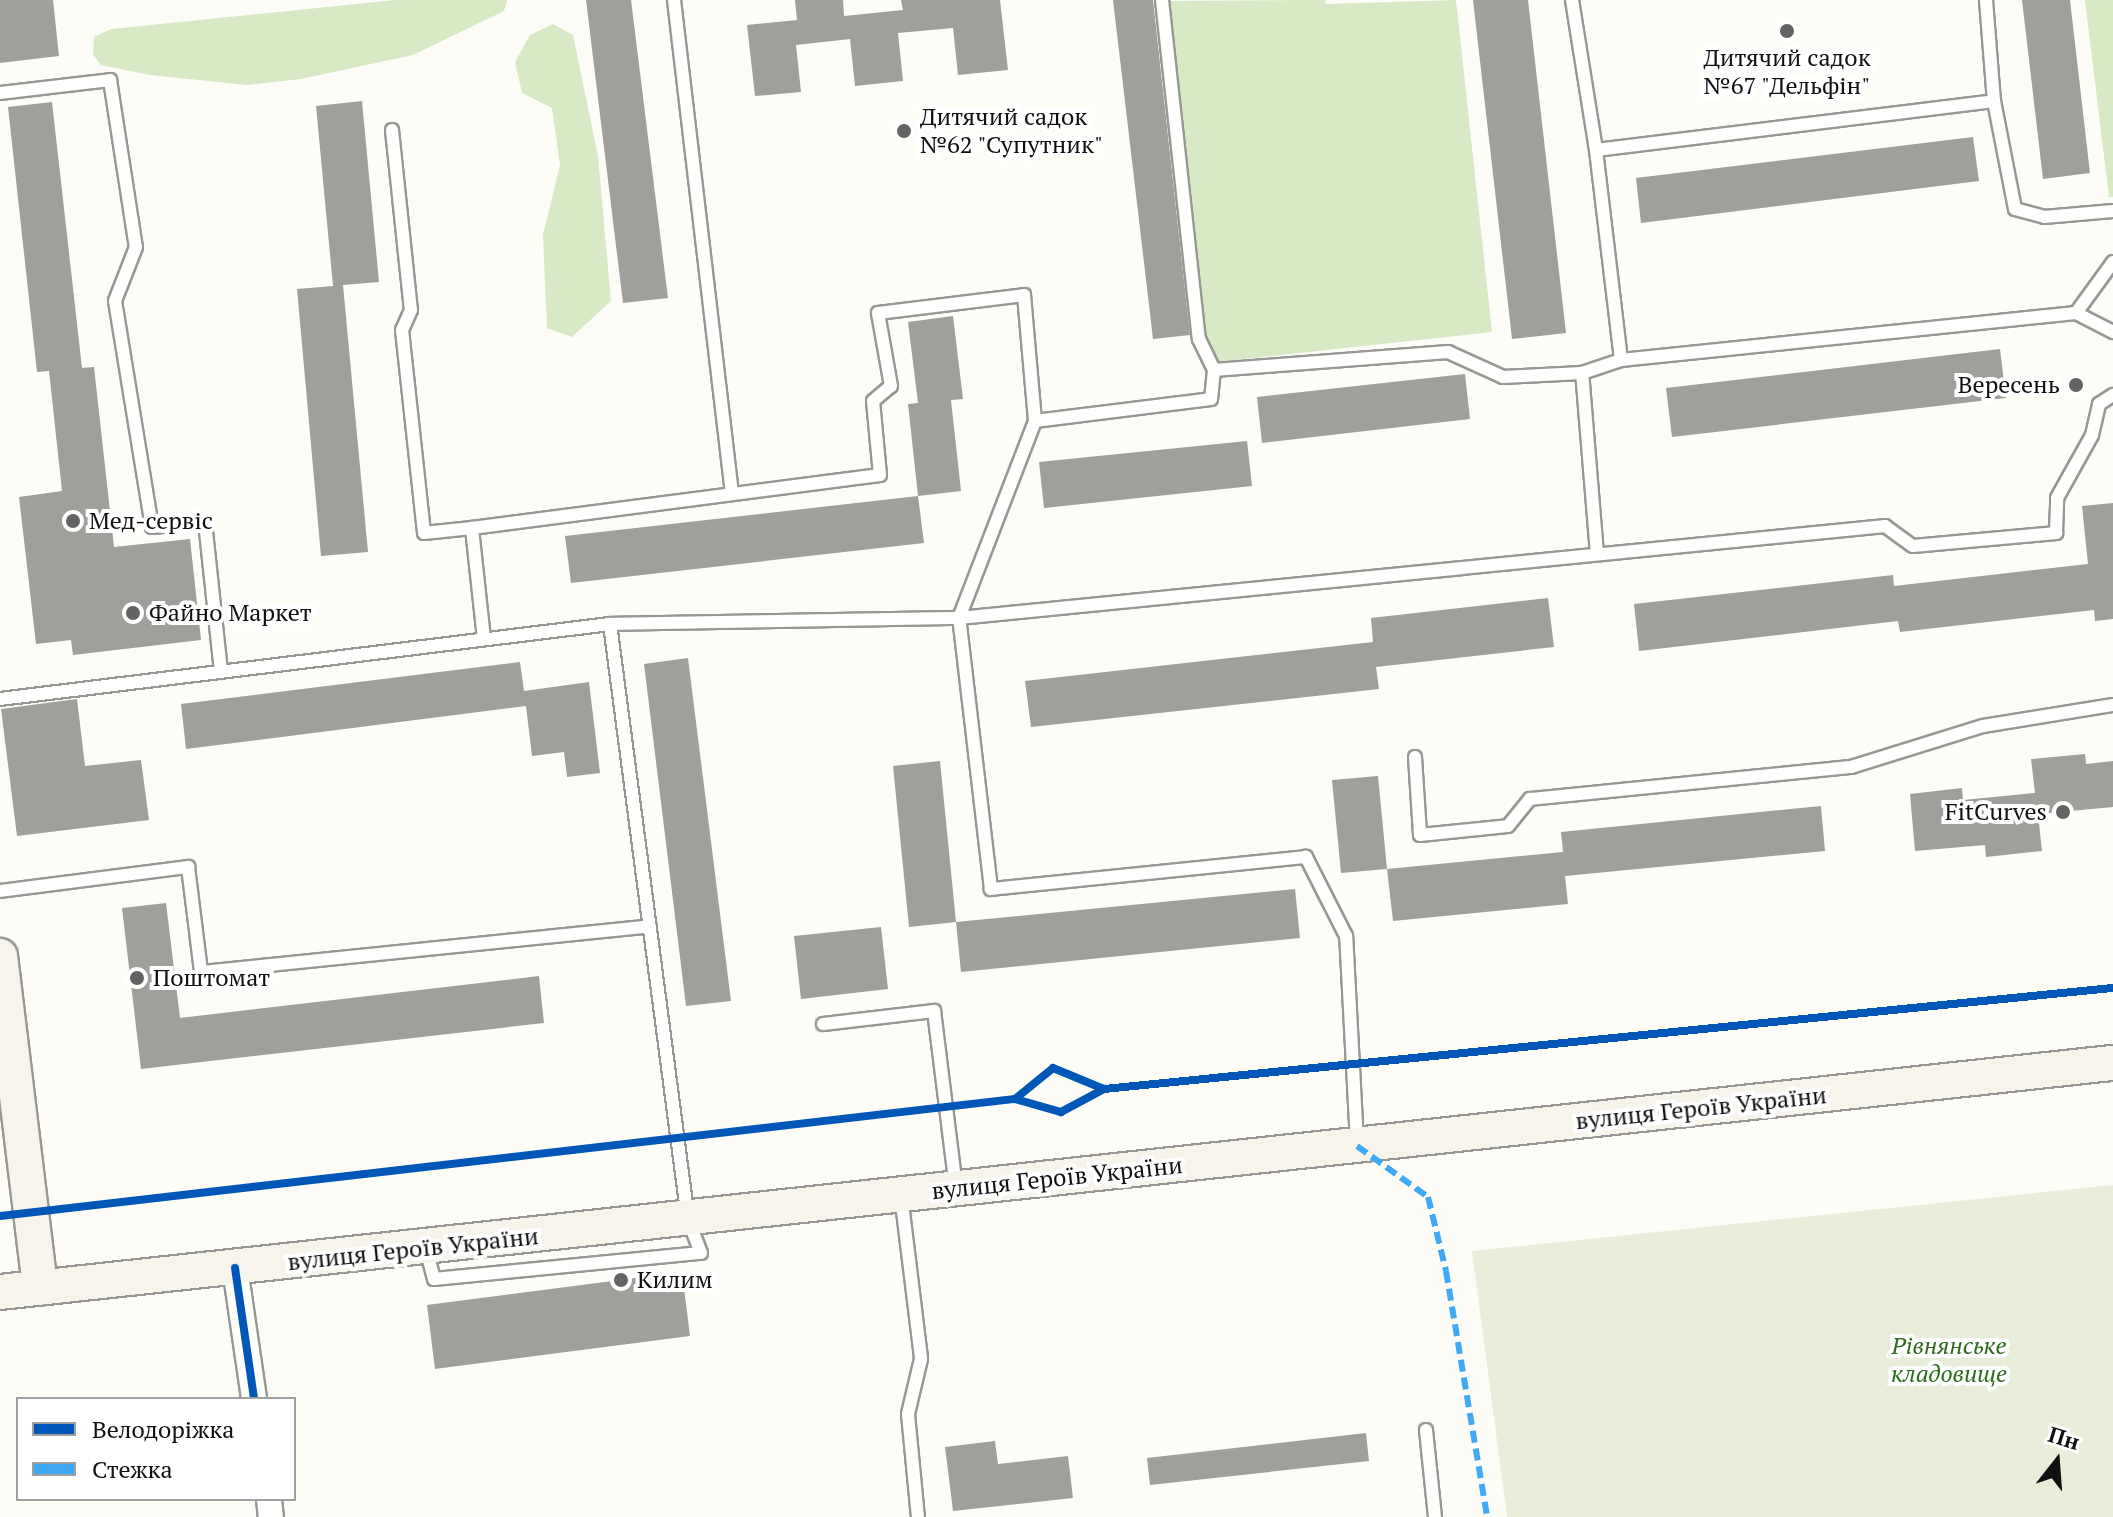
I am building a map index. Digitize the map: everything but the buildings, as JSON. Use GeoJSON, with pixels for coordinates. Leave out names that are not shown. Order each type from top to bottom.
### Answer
{"type":"FeatureCollection","features":[{"type":"Feature","properties":{"kind":"main road"},"geometry":{"type":"LineString","coordinates":[[0,956],[3,1009],[40,1288]]}},
{"type":"Feature","properties":{"kind":"main road","name":"вулиця Героїв України"},"geometry":{"type":"LineString","coordinates":[[0,1292],[426,1249],[2113,1063]]}},
{"type":"Feature","properties":{"kind":"street"},"geometry":{"type":"LineString","coordinates":[[235,1268],[254,1397]]}},
{"type":"Feature","properties":{"kind":"lane"},"geometry":{"type":"LineString","coordinates":[[674,0],[732,494]]}},
{"type":"Feature","properties":{"kind":"lane"},"geometry":{"type":"LineString","coordinates":[[1035,421],[1211,399],[1214,370],[1199,339],[1162,0]]}},
{"type":"Feature","properties":{"kind":"lane"},"geometry":{"type":"LineString","coordinates":[[1572,0],[1596,150],[1621,360]]}},
{"type":"Feature","properties":{"kind":"lane"},"geometry":{"type":"LineString","coordinates":[[1986,0],[1994,101],[2015,209],[2044,217],[2113,211]]}},
{"type":"Feature","properties":{"kind":"lane"},"geometry":{"type":"LineString","coordinates":[[0,93],[110,80],[136,247],[115,301],[152,527],[205,522],[221,672]]}},
{"type":"Feature","properties":{"kind":"lane"},"geometry":{"type":"LineString","coordinates":[[1596,150],[1994,101]]}},
{"type":"Feature","properties":{"kind":"lane"},"geometry":{"type":"LineString","coordinates":[[392,130],[411,310],[402,330],[424,533],[880,475],[873,401],[891,386],[878,313],[1024,295],[1035,421],[959,618],[991,889],[1306,857],[1346,936],[1357,1146]]}},
{"type":"Feature","properties":{"kind":"lane"},"geometry":{"type":"LineString","coordinates":[[2076,313],[2113,262]]}},
{"type":"Feature","properties":{"kind":"lane"},"geometry":{"type":"LineString","coordinates":[[1214,370],[1448,352],[1503,377],[1582,373],[1621,360],[2076,313],[2113,332]]}},
{"type":"Feature","properties":{"kind":"lane"},"geometry":{"type":"LineString","coordinates":[[1582,373],[1597,554]]}},
{"type":"Feature","properties":{"kind":"lane"},"geometry":{"type":"LineString","coordinates":[[0,699],[610,624],[959,618],[1885,526],[1913,546],[2056,533],[2057,498],[2092,435],[2099,404],[2113,395]]}},
{"type":"Feature","properties":{"kind":"lane"},"geometry":{"type":"LineString","coordinates":[[472,528],[484,639]]}},
{"type":"Feature","properties":{"kind":"lane"},"geometry":{"type":"LineString","coordinates":[[610,624],[688,1219]]}},
{"type":"Feature","properties":{"kind":"lane"},"geometry":{"type":"LineString","coordinates":[[1415,757],[1420,835],[1508,826],[1530,799],[1851,767],[1983,726],[2113,705]]}},
{"type":"Feature","properties":{"kind":"lane"},"geometry":{"type":"LineString","coordinates":[[0,891],[188,867],[201,972],[650,926]]}},
{"type":"Feature","properties":{"kind":"lane"},"geometry":{"type":"LineString","coordinates":[[823,1024],[934,1011],[956,1189]]}},
{"type":"Feature","properties":{"kind":"lane"},"geometry":{"type":"LineString","coordinates":[[901,1195],[921,1359],[908,1414],[918,1517]]}},
{"type":"Feature","properties":{"kind":"lane"},"geometry":{"type":"LineString","coordinates":[[1426,1430],[1435,1517]]}},
{"type":"Feature","properties":{"kind":"green space"},"geometry":{"type":"Polygon","coordinates":[[[395,0],[507,0],[504,11],[413,55],[301,79],[247,85],[150,75],[101,65],[93,55],[94,37],[111,29],[395,0]]]}},
{"type":"Feature","properties":{"kind":"green space"},"geometry":{"type":"Polygon","coordinates":[[[1325,0],[1326,4],[1456,0],[1492,332],[1207,363],[1167,1],[1325,0]]]}},
{"type":"Feature","properties":{"kind":"green space"},"geometry":{"type":"Polygon","coordinates":[[[2085,0],[2113,0],[2113,197],[2109,197],[2085,0]]]}},
{"type":"Feature","properties":{"kind":"green space"},"geometry":{"type":"Polygon","coordinates":[[[553,24],[573,35],[598,156],[611,301],[572,337],[547,328],[543,235],[560,165],[552,108],[522,93],[515,62],[530,35],[553,24]]]}},
{"type":"Feature","properties":{"kind":"green space","name":"Рівнянське кладовище"},"geometry":{"type":"Polygon","coordinates":[[[2113,1185],[2113,1517],[1507,1517],[1472,1251],[2113,1185]]]}},
{"type":"Feature","properties":{"kind":"marked path"},"geometry":{"type":"LineString","coordinates":[[1357,1146],[1428,1197],[1446,1271],[1487,1517]]}},
{"type":"Feature","properties":{"kind":"cycle path"},"geometry":{"type":"LineString","coordinates":[[0,1216],[1015,1099],[1061,1112],[1104,1089],[2113,988]]}},
{"type":"Feature","properties":{"kind":"cycle path"},"geometry":{"type":"LineString","coordinates":[[1015,1099],[1053,1068],[1104,1089]]}},
{"type":"Feature","properties":{"kind":"cycle path"},"geometry":{"type":"LineString","coordinates":[[235,1268],[254,1397]]}},
{"type":"Feature","properties":{"kind":"place","name":"Дитячий садок №67 \"Дельфін\""},"geometry":{"type":"Point","coordinates":[1787,31]}},
{"type":"Feature","properties":{"kind":"place","name":"Дитячий садок №62 \"Супутник\""},"geometry":{"type":"Point","coordinates":[904,131]}},
{"type":"Feature","properties":{"kind":"place","name":"Вересень"},"geometry":{"type":"Point","coordinates":[2076,385]}},
{"type":"Feature","properties":{"kind":"place","name":"Мед-сервіс"},"geometry":{"type":"Point","coordinates":[73,521]}},
{"type":"Feature","properties":{"kind":"place","name":"Файно Маркет"},"geometry":{"type":"Point","coordinates":[133,613]}},
{"type":"Feature","properties":{"kind":"place","name":"FitCurves"},"geometry":{"type":"Point","coordinates":[2063,812]}},
{"type":"Feature","properties":{"kind":"place","name":"Поштомат"},"geometry":{"type":"Point","coordinates":[137,978]}},
{"type":"Feature","properties":{"kind":"place","name":"Килим"},"geometry":{"type":"Point","coordinates":[621,1280]}}]}
